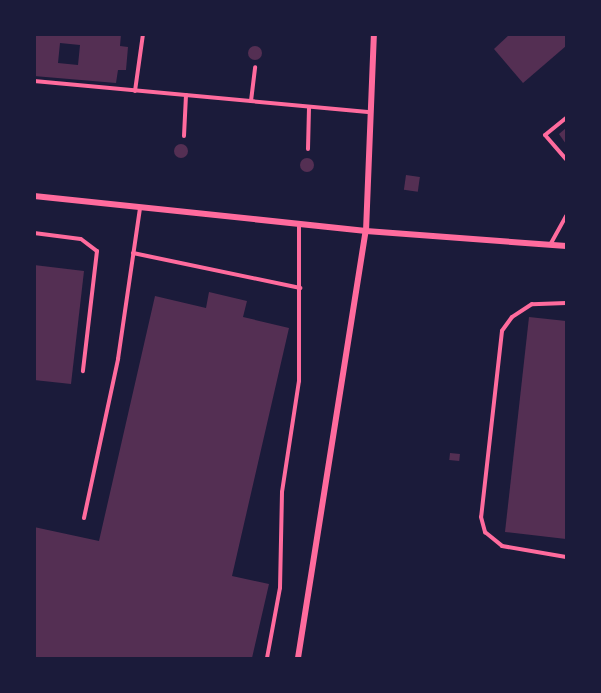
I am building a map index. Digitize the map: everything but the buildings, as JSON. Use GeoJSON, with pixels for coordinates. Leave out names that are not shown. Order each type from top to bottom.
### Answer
{"type":"FeatureCollection","features":[{"type":"Feature","properties":{"kind":"street"},"geometry":{"type":"LineString","coordinates":[[298,658],[366,231],[374,34]]}},
{"type":"Feature","properties":{"kind":"street"},"geometry":{"type":"LineString","coordinates":[[34,196],[366,231],[567,246]]}},
{"type":"Feature","properties":{"kind":"lane"},"geometry":{"type":"LineString","coordinates":[[135,91],[143,34]]}},
{"type":"Feature","properties":{"kind":"lane"},"geometry":{"type":"LineString","coordinates":[[251,101],[255,67]]}},
{"type":"Feature","properties":{"kind":"lane"},"geometry":{"type":"LineString","coordinates":[[34,81],[371,112]]}},
{"type":"Feature","properties":{"kind":"lane"},"geometry":{"type":"LineString","coordinates":[[184,136],[186,95]]}},
{"type":"Feature","properties":{"kind":"lane"},"geometry":{"type":"LineString","coordinates":[[308,149],[309,107]]}},
{"type":"Feature","properties":{"kind":"lane"},"geometry":{"type":"LineString","coordinates":[[567,118],[545,135],[567,159]]}},
{"type":"Feature","properties":{"kind":"lane"},"geometry":{"type":"LineString","coordinates":[[84,518],[118,359],[140,207]]}},
{"type":"Feature","properties":{"kind":"lane"},"geometry":{"type":"LineString","coordinates":[[550,245],[567,216]]}},
{"type":"Feature","properties":{"kind":"lane"},"geometry":{"type":"LineString","coordinates":[[267,658],[281,580],[281,502],[299,381],[299,224]]}},
{"type":"Feature","properties":{"kind":"lane"},"geometry":{"type":"LineString","coordinates":[[34,233],[81,239],[97,251],[83,370]]}},
{"type":"Feature","properties":{"kind":"lane"},"geometry":{"type":"LineString","coordinates":[[133,253],[300,288]]}},
{"type":"Feature","properties":{"kind":"lane"},"geometry":{"type":"LineString","coordinates":[[567,303],[532,304],[512,317],[502,331],[481,507],[485,532],[502,546],[567,557]]}}]}
